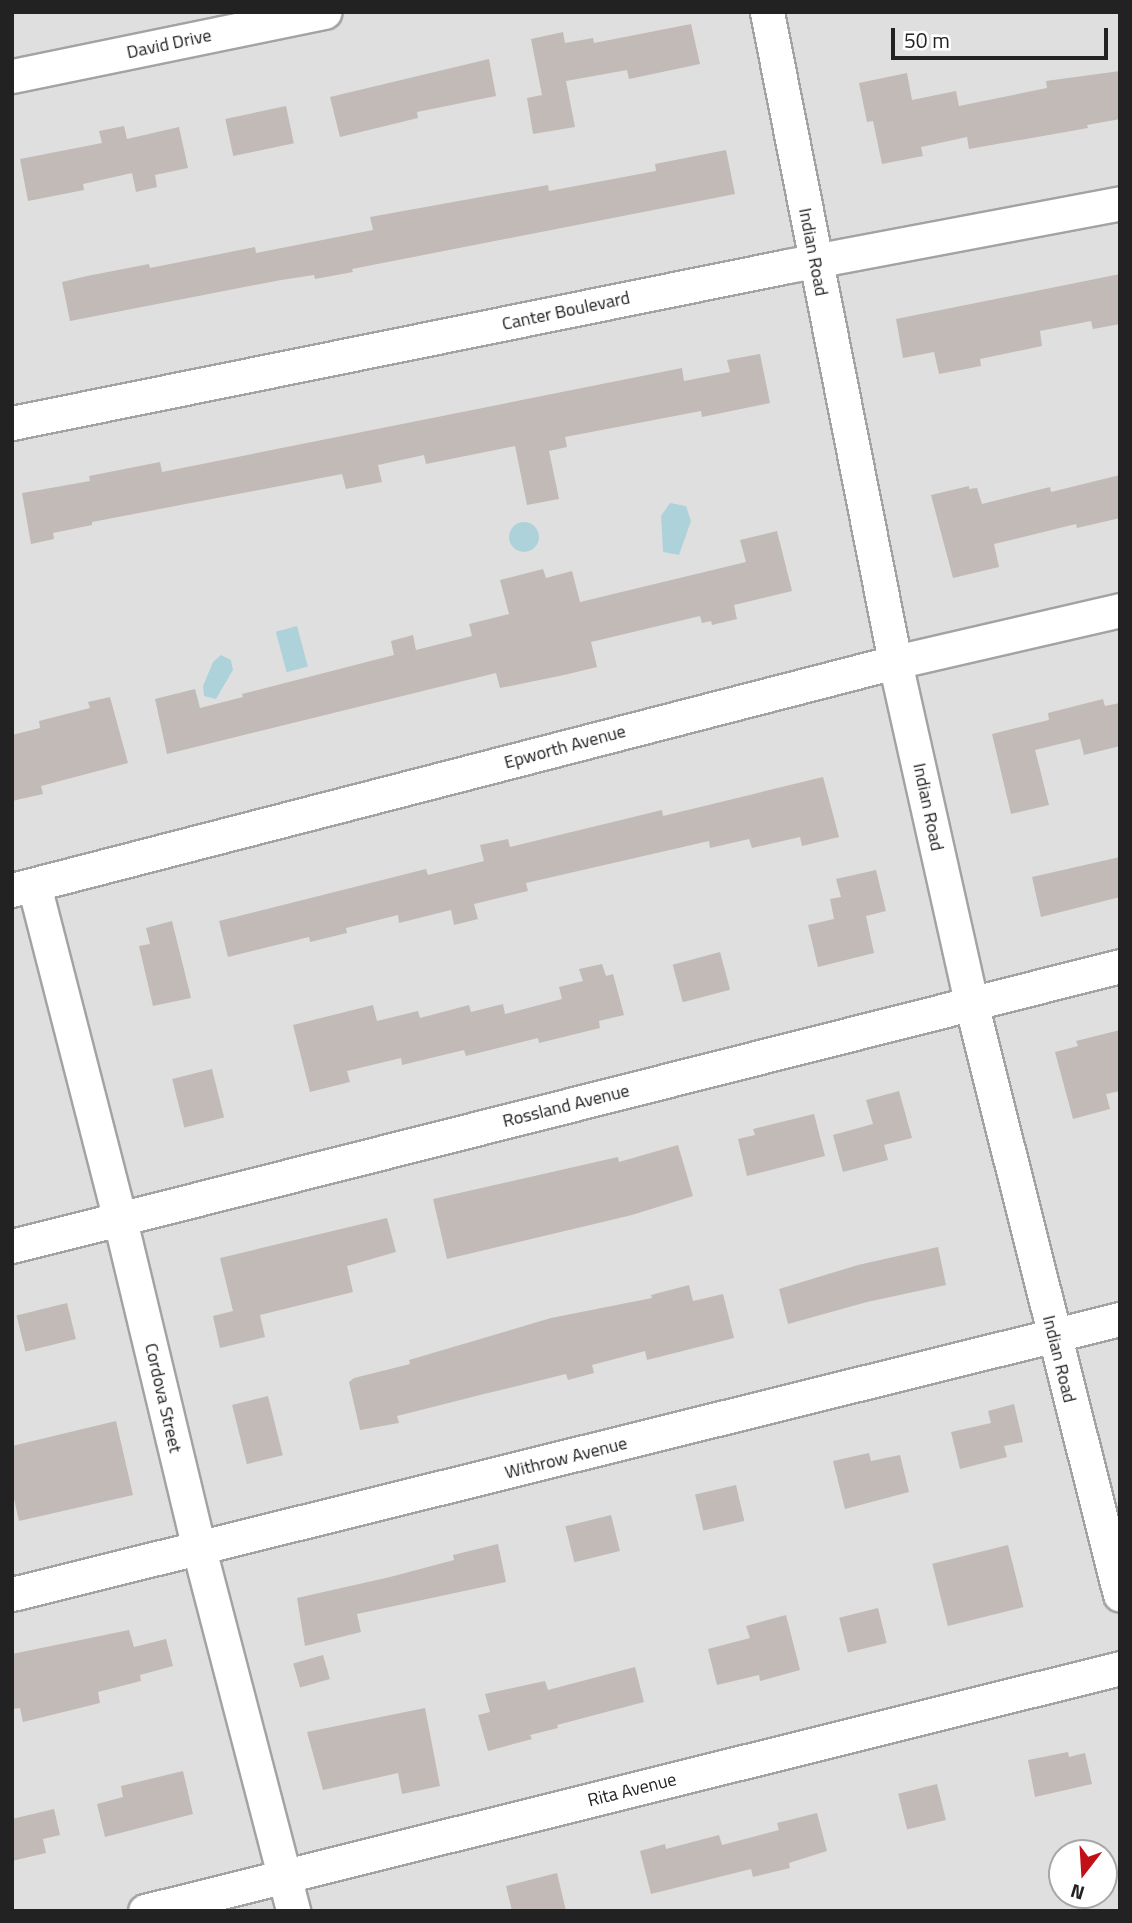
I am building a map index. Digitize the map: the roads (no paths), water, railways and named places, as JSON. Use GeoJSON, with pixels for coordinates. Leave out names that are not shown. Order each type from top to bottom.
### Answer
{"type":"FeatureCollection","features":[{"type":"Feature","properties":{"kind":"street","name":"David Drive"},"geometry":{"type":"LineString","coordinates":[[12,76],[325,12]]}},
{"type":"Feature","properties":{"kind":"street","name":"Indian Road"},"geometry":{"type":"LineString","coordinates":[[767,12],[895,662],[971,1003],[1120,1595]]}},
{"type":"Feature","properties":{"kind":"street","name":"Canter Boulevard"},"geometry":{"type":"LineString","coordinates":[[12,423],[814,261],[1120,203]]}},
{"type":"Feature","properties":{"kind":"street","name":"Epworth Avenue"},"geometry":{"type":"LineString","coordinates":[[23,887],[895,662],[1120,610]]}},
{"type":"Feature","properties":{"kind":"street","name":"Cordova Street"},"geometry":{"type":"LineString","coordinates":[[23,887],[120,1220],[199,1549],[293,1911]]}},
{"type":"Feature","properties":{"kind":"street","name":"Rossland Avenue"},"geometry":{"type":"LineString","coordinates":[[12,1246],[1120,966]]}},
{"type":"Feature","properties":{"kind":"street","name":"Withrow Avenue"},"geometry":{"type":"LineString","coordinates":[[12,1594],[1120,1319]]}},
{"type":"Feature","properties":{"kind":"street","name":"Rita Avenue"},"geometry":{"type":"LineString","coordinates":[[145,1911],[1120,1668]]}},
{"type":"Feature","properties":{"kind":"water"},"geometry":{"type":"Polygon","coordinates":[[[670,503],[686,506],[691,521],[679,555],[663,552],[661,516],[670,503]]]}},
{"type":"Feature","properties":{"kind":"water"},"geometry":{"type":"Polygon","coordinates":[[[524,522],[535,526],[539,537],[535,548],[524,552],[513,548],[509,537],[513,526],[524,522]]]}},
{"type":"Feature","properties":{"kind":"water"},"geometry":{"type":"Polygon","coordinates":[[[297,626],[308,667],[287,672],[276,632],[297,626]]]}},
{"type":"Feature","properties":{"kind":"water"},"geometry":{"type":"Polygon","coordinates":[[[221,655],[231,660],[233,670],[216,699],[204,696],[203,686],[213,662],[221,655]]]}}]}
